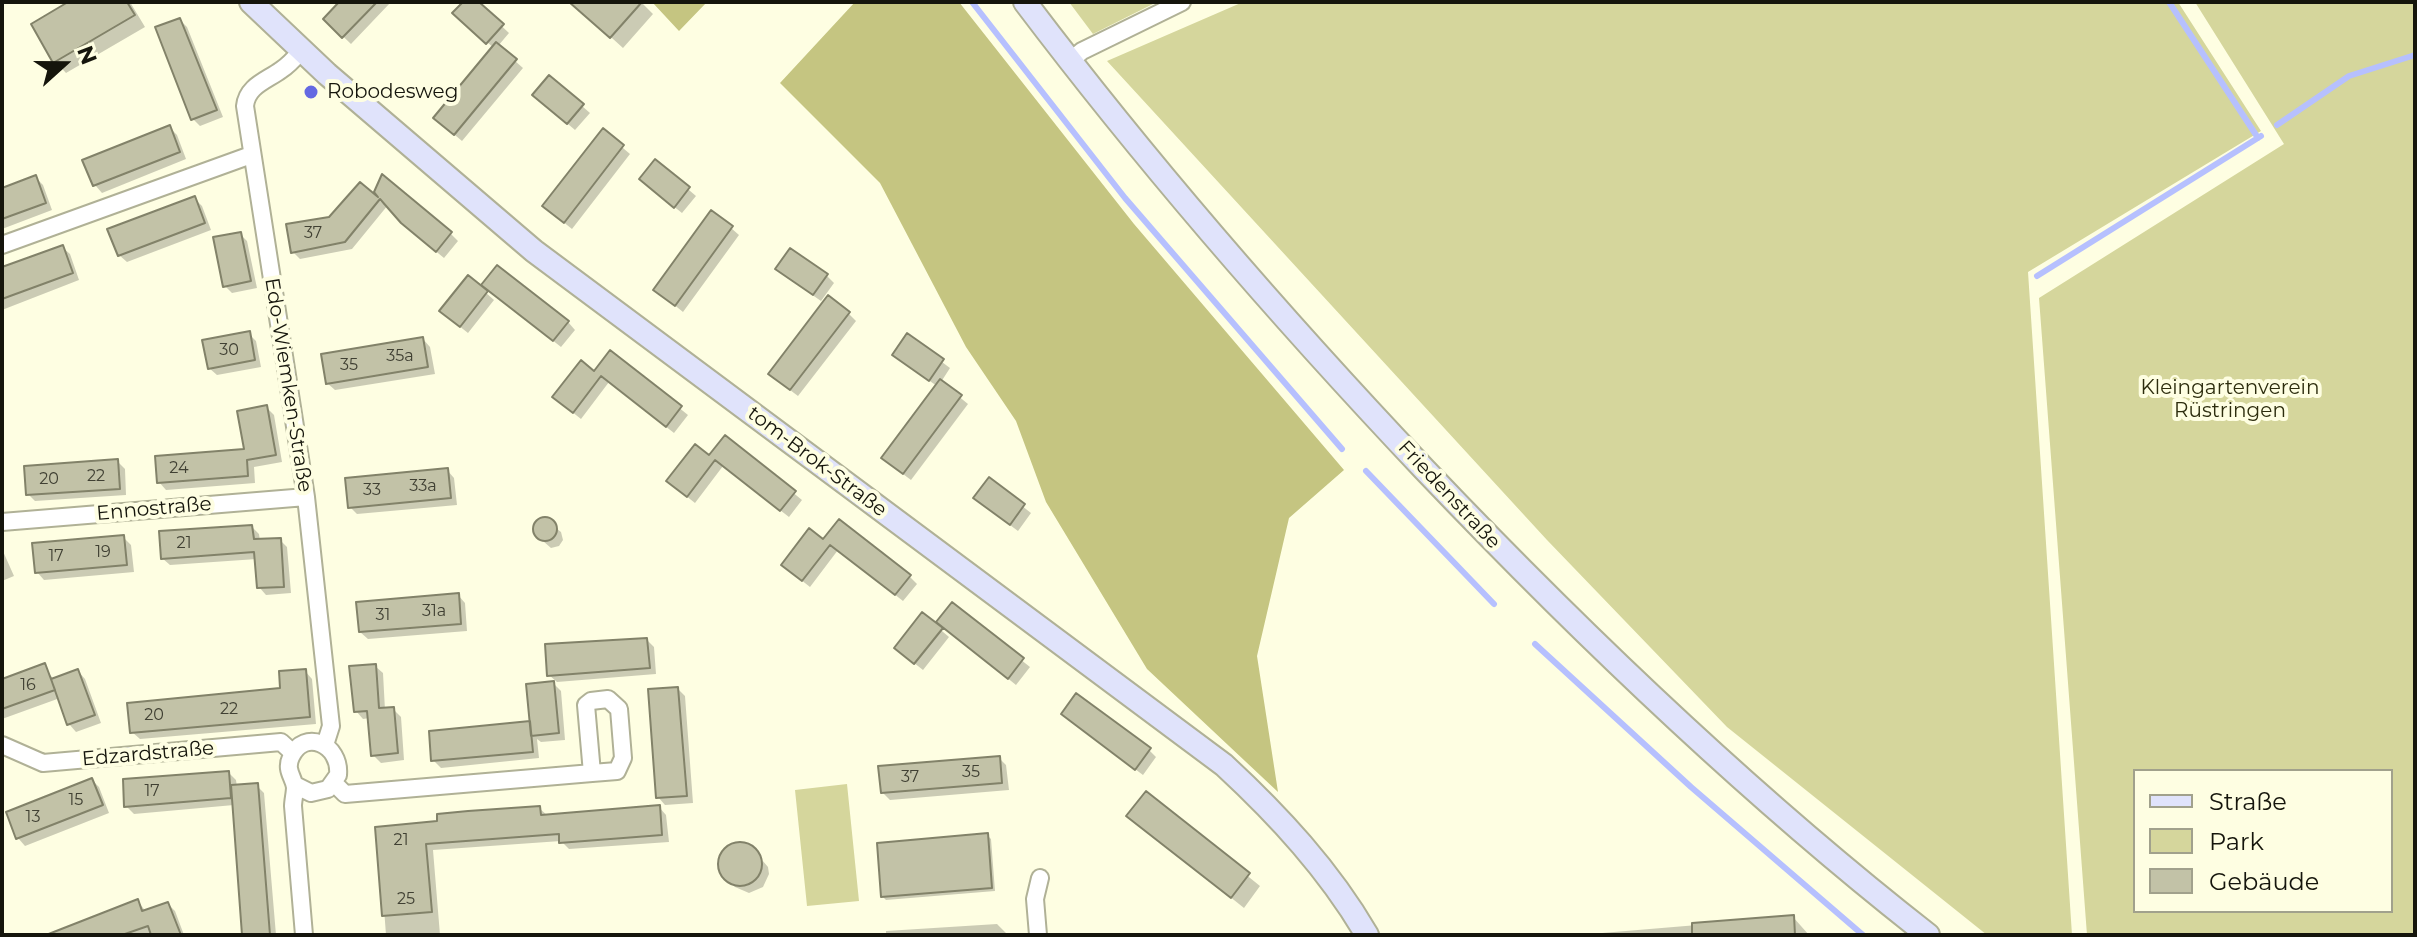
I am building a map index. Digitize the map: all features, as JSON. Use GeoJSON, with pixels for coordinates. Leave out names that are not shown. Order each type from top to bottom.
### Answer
{"type":"FeatureCollection","features":[{"type":"Feature","properties":{"kind":"street","name":"tom-Brok-Straße"},"geometry":{"type":"LineString","coordinates":[[251,2],[301,51],[534,251],[1224,765],[1296,836],[1367,935]]}},
{"type":"Feature","properties":{"kind":"street","name":"Friedenstraße"},"geometry":{"type":"LineString","coordinates":[[1025,2],[1164,179],[1276,310],[1513,563],[1653,699],[1880,897],[1928,935]]}},
{"type":"Feature","properties":{"kind":"street"},"geometry":{"type":"LineString","coordinates":[[1070,61],[1082,51],[1182,2]]}},
{"type":"Feature","properties":{"kind":"street","name":"Edo-Wiemken-Straße"},"geometry":{"type":"LineString","coordinates":[[301,51],[285,68],[251,89],[245,106],[306,497],[331,726],[325,745],[337,757],[338,775],[334,783]]}},
{"type":"Feature","properties":{"kind":"street"},"geometry":{"type":"LineString","coordinates":[[2,245],[251,155]]}},
{"type":"Feature","properties":{"kind":"street","name":"Ennostraße"},"geometry":{"type":"LineString","coordinates":[[2,522],[306,497]]}},
{"type":"Feature","properties":{"kind":"street","name":"Edzardstraße"},"geometry":{"type":"LineString","coordinates":[[2,745],[43,763],[281,742],[293,753]]}},
{"type":"Feature","properties":{"kind":"street"},"geometry":{"type":"LineString","coordinates":[[304,935],[293,806],[295,785],[288,769],[293,753],[308,743],[325,745]]}},
{"type":"Feature","properties":{"kind":"street"},"geometry":{"type":"LineString","coordinates":[[295,785],[311,793],[328,789],[334,783],[345,794],[592,773]]}},
{"type":"Feature","properties":{"kind":"street"},"geometry":{"type":"LineString","coordinates":[[1038,935],[1035,899],[1040,878]]}},
{"type":"Feature","properties":{"kind":"green space"},"geometry":{"type":"Polygon","coordinates":[[[1069,2],[1157,2],[1093,34],[1069,2]]]}},
{"type":"Feature","properties":{"kind":"green space"},"geometry":{"type":"Polygon","coordinates":[[[1243,2],[2178,2],[2261,131],[2028,272],[2072,935],[1987,935],[1727,727],[1547,540],[1107,61],[1243,2]]]}},
{"type":"Feature","properties":{"kind":"green space","name":"Kleingartenverein Rüstringen"},"geometry":{"type":"Polygon","coordinates":[[[2195,2],[2415,2],[2415,935],[2087,935],[2039,298],[2284,144],[2195,2]]]}},
{"type":"Feature","properties":{"kind":"green space"},"geometry":{"type":"Polygon","coordinates":[[[847,784],[859,901],[807,906],[795,790],[847,784]]]}},
{"type":"Feature","properties":{"kind":"shaded area"},"geometry":{"type":"Polygon","coordinates":[[[652,2],[707,2],[679,31],[652,2]]]}},
{"type":"Feature","properties":{"kind":"shaded area"},"geometry":{"type":"Polygon","coordinates":[[[855,2],[959,2],[1134,224],[1344,470],[1289,518],[1257,656],[1278,792],[1147,669],[1046,502],[1016,421],[966,347],[880,183],[780,83],[855,2]]]}},
{"type":"Feature","properties":{"kind":"building"},"geometry":{"type":"Polygon","coordinates":[[[68,2],[127,2],[135,15],[53,63],[31,24],[68,2]]]}},
{"type":"Feature","properties":{"kind":"building"},"geometry":{"type":"Polygon","coordinates":[[[339,2],[377,2],[342,38],[323,19],[339,2]]]}},
{"type":"Feature","properties":{"kind":"building"},"geometry":{"type":"Polygon","coordinates":[[[463,2],[479,2],[504,24],[486,44],[452,13],[463,2]]]}},
{"type":"Feature","properties":{"kind":"building"},"geometry":{"type":"Polygon","coordinates":[[[569,2],[642,2],[610,38],[569,2]]]}},
{"type":"Feature","properties":{"kind":"building"},"geometry":{"type":"Polygon","coordinates":[[[180,18],[217,110],[191,120],[155,27],[180,18]]]}},
{"type":"Feature","properties":{"kind":"building"},"geometry":{"type":"Polygon","coordinates":[[[496,42],[517,59],[454,135],[433,118],[496,42]]]}},
{"type":"Feature","properties":{"kind":"building"},"geometry":{"type":"Polygon","coordinates":[[[549,75],[584,104],[567,124],[532,95],[549,75]]]}},
{"type":"Feature","properties":{"kind":"building"},"geometry":{"type":"Polygon","coordinates":[[[170,125],[180,152],[93,186],[82,160],[170,125]]]}},
{"type":"Feature","properties":{"kind":"building"},"geometry":{"type":"Polygon","coordinates":[[[603,128],[624,145],[564,223],[542,206],[603,128]]]}},
{"type":"Feature","properties":{"kind":"building"},"geometry":{"type":"Polygon","coordinates":[[[655,159],[690,187],[674,208],[639,179],[655,159]]]}},
{"type":"Feature","properties":{"kind":"building"},"geometry":{"type":"Polygon","coordinates":[[[382,174],[452,232],[436,252],[401,223],[380,199],[345,242],[291,253],[286,224],[329,217],[360,182],[378,197],[374,192],[382,174]]]}},
{"type":"Feature","properties":{"kind":"building"},"geometry":{"type":"Polygon","coordinates":[[[36,175],[46,203],[2,219],[2,188],[36,175]]]}},
{"type":"Feature","properties":{"kind":"building"},"geometry":{"type":"Polygon","coordinates":[[[195,196],[205,223],[118,256],[107,229],[195,196]]]}},
{"type":"Feature","properties":{"kind":"building"},"geometry":{"type":"Polygon","coordinates":[[[711,210],[733,226],[675,306],[653,290],[711,210]]]}},
{"type":"Feature","properties":{"kind":"building"},"geometry":{"type":"Polygon","coordinates":[[[241,232],[251,281],[223,287],[213,237],[241,232]]]}},
{"type":"Feature","properties":{"kind":"building"},"geometry":{"type":"Polygon","coordinates":[[[63,245],[73,273],[2,299],[2,267],[63,245]]]}},
{"type":"Feature","properties":{"kind":"building"},"geometry":{"type":"Polygon","coordinates":[[[790,248],[828,274],[813,295],[775,269],[790,248]]]}},
{"type":"Feature","properties":{"kind":"building"},"geometry":{"type":"Polygon","coordinates":[[[497,265],[569,321],[553,341],[481,285],[497,265]]]}},
{"type":"Feature","properties":{"kind":"building"},"geometry":{"type":"Polygon","coordinates":[[[468,275],[488,291],[460,327],[439,311],[468,275]]]}},
{"type":"Feature","properties":{"kind":"building"},"geometry":{"type":"Polygon","coordinates":[[[828,295],[850,312],[790,390],[768,374],[828,295]]]}},
{"type":"Feature","properties":{"kind":"building"},"geometry":{"type":"Polygon","coordinates":[[[250,331],[255,360],[208,369],[202,340],[250,331]]]}},
{"type":"Feature","properties":{"kind":"building"},"geometry":{"type":"Polygon","coordinates":[[[907,333],[944,359],[929,381],[892,355],[907,333]]]}},
{"type":"Feature","properties":{"kind":"building"},"geometry":{"type":"Polygon","coordinates":[[[423,337],[428,367],[326,384],[321,354],[423,337]]]}},
{"type":"Feature","properties":{"kind":"building"},"geometry":{"type":"Polygon","coordinates":[[[610,350],[682,406],[666,427],[601,376],[573,413],[552,397],[581,360],[594,371],[610,350]]]}},
{"type":"Feature","properties":{"kind":"building"},"geometry":{"type":"Polygon","coordinates":[[[940,379],[962,395],[903,474],[881,458],[940,379]]]}},
{"type":"Feature","properties":{"kind":"building"},"geometry":{"type":"Polygon","coordinates":[[[267,405],[276,455],[247,460],[248,476],[157,483],[155,456],[244,449],[237,411],[267,405]]]}},
{"type":"Feature","properties":{"kind":"building"},"geometry":{"type":"Polygon","coordinates":[[[725,435],[796,491],[780,511],[715,460],[687,497],[666,481],[695,444],[709,455],[725,435]]]}},
{"type":"Feature","properties":{"kind":"building"},"geometry":{"type":"Polygon","coordinates":[[[118,459],[120,489],[26,495],[24,466],[118,459]]]}},
{"type":"Feature","properties":{"kind":"building"},"geometry":{"type":"Polygon","coordinates":[[[448,468],[451,498],[348,508],[345,478],[448,468]]]}},
{"type":"Feature","properties":{"kind":"building"},"geometry":{"type":"Polygon","coordinates":[[[989,477],[1025,504],[1010,525],[973,498],[989,477]]]}},
{"type":"Feature","properties":{"kind":"building"},"geometry":{"type":"Polygon","coordinates":[[[545,517],[556,524],[557,529],[550,540],[545,541],[534,534],[533,529],[540,518],[545,517]]]}},
{"type":"Feature","properties":{"kind":"building"},"geometry":{"type":"Polygon","coordinates":[[[839,519],[911,575],[895,595],[830,545],[802,581],[781,565],[809,528],[823,539],[839,519]]]}},
{"type":"Feature","properties":{"kind":"building"},"geometry":{"type":"Polygon","coordinates":[[[252,525],[254,539],[281,538],[284,587],[257,588],[254,552],[161,559],[159,531],[252,525]]]}},
{"type":"Feature","properties":{"kind":"building"},"geometry":{"type":"Polygon","coordinates":[[[124,535],[127,565],[35,573],[32,543],[124,535]]]}},
{"type":"Feature","properties":{"kind":"building"},"geometry":{"type":"Polygon","coordinates":[[[459,593],[461,624],[359,632],[356,602],[459,593]]]}},
{"type":"Feature","properties":{"kind":"building"},"geometry":{"type":"Polygon","coordinates":[[[952,602],[1024,658],[1008,679],[936,622],[952,602]]]}},
{"type":"Feature","properties":{"kind":"building"},"geometry":{"type":"Polygon","coordinates":[[[922,612],[943,628],[914,664],[894,648],[922,612]]]}},
{"type":"Feature","properties":{"kind":"building"},"geometry":{"type":"Polygon","coordinates":[[[647,638],[650,668],[547,676],[545,644],[647,638]]]}},
{"type":"Feature","properties":{"kind":"building"},"geometry":{"type":"Polygon","coordinates":[[[45,663],[55,690],[2,709],[2,679],[45,663]]]}},
{"type":"Feature","properties":{"kind":"building"},"geometry":{"type":"Polygon","coordinates":[[[376,664],[379,708],[394,707],[398,753],[371,756],[367,711],[354,712],[349,666],[376,664]]]}},
{"type":"Feature","properties":{"kind":"building"},"geometry":{"type":"Polygon","coordinates":[[[78,669],[95,715],[67,725],[51,679],[78,669]]]}},
{"type":"Feature","properties":{"kind":"building"},"geometry":{"type":"Polygon","coordinates":[[[306,669],[310,717],[130,733],[127,703],[280,688],[279,671],[306,669]]]}},
{"type":"Feature","properties":{"kind":"building"},"geometry":{"type":"Polygon","coordinates":[[[554,681],[559,733],[531,736],[526,684],[554,681]]]}},
{"type":"Feature","properties":{"kind":"building"},"geometry":{"type":"Polygon","coordinates":[[[678,687],[687,796],[656,798],[648,689],[678,687]]]}},
{"type":"Feature","properties":{"kind":"building"},"geometry":{"type":"Polygon","coordinates":[[[1076,693],[1151,748],[1135,770],[1061,714],[1076,693]]]}},
{"type":"Feature","properties":{"kind":"building"},"geometry":{"type":"Polygon","coordinates":[[[530,721],[533,752],[431,761],[429,731],[530,721]]]}},
{"type":"Feature","properties":{"kind":"building"},"geometry":{"type":"Polygon","coordinates":[[[1000,756],[1002,783],[881,793],[878,766],[1000,756]]]}},
{"type":"Feature","properties":{"kind":"building"},"geometry":{"type":"Polygon","coordinates":[[[229,771],[231,798],[124,807],[123,779],[229,771]]]}},
{"type":"Feature","properties":{"kind":"building"},"geometry":{"type":"Polygon","coordinates":[[[92,778],[103,805],[16,839],[6,812],[92,778]]]}},
{"type":"Feature","properties":{"kind":"building"},"geometry":{"type":"Polygon","coordinates":[[[258,783],[270,935],[242,935],[231,785],[258,783]]]}},
{"type":"Feature","properties":{"kind":"building"},"geometry":{"type":"Polygon","coordinates":[[[1146,791],[1250,873],[1231,898],[1126,816],[1146,791]]]}},
{"type":"Feature","properties":{"kind":"building"},"geometry":{"type":"Polygon","coordinates":[[[660,805],[662,835],[559,843],[559,834],[426,844],[432,912],[382,916],[375,827],[437,821],[437,814],[468,811],[540,806],[541,815],[660,805]]]}},
{"type":"Feature","properties":{"kind":"building"},"geometry":{"type":"Polygon","coordinates":[[[988,833],[992,888],[881,897],[877,843],[988,833]]]}},
{"type":"Feature","properties":{"kind":"building"},"geometry":{"type":"Polygon","coordinates":[[[740,842],[756,848],[762,864],[756,880],[740,886],[724,880],[718,864],[724,848],[740,842]]]}},
{"type":"Feature","properties":{"kind":"building"},"geometry":{"type":"Polygon","coordinates":[[[138,899],[142,911],[168,902],[181,935],[151,935],[148,926],[122,935],[46,935],[138,899]]]}},
{"type":"Feature","properties":{"kind":"building"},"geometry":{"type":"Polygon","coordinates":[[[1794,915],[1795,935],[1692,935],[1692,923],[1794,915]]]}},
{"type":"Feature","properties":{"kind":"waterway"},"geometry":{"type":"LineString","coordinates":[[972,2],[1125,198],[1342,449]]}},
{"type":"Feature","properties":{"kind":"waterway"},"geometry":{"type":"LineString","coordinates":[[2169,2],[2258,138]]}},
{"type":"Feature","properties":{"kind":"waterway"},"geometry":{"type":"LineString","coordinates":[[2277,125],[2349,76],[2415,55]]}},
{"type":"Feature","properties":{"kind":"waterway"},"geometry":{"type":"LineString","coordinates":[[2037,276],[2261,136]]}},
{"type":"Feature","properties":{"kind":"waterway"},"geometry":{"type":"LineString","coordinates":[[1366,471],[1494,604]]}},
{"type":"Feature","properties":{"kind":"waterway"},"geometry":{"type":"LineString","coordinates":[[1535,644],[1691,787],[1863,935]]}},
{"type":"Feature","properties":{"kind":"place","name":"Robodesweg"},"geometry":{"type":"Point","coordinates":[311,92]}}]}
